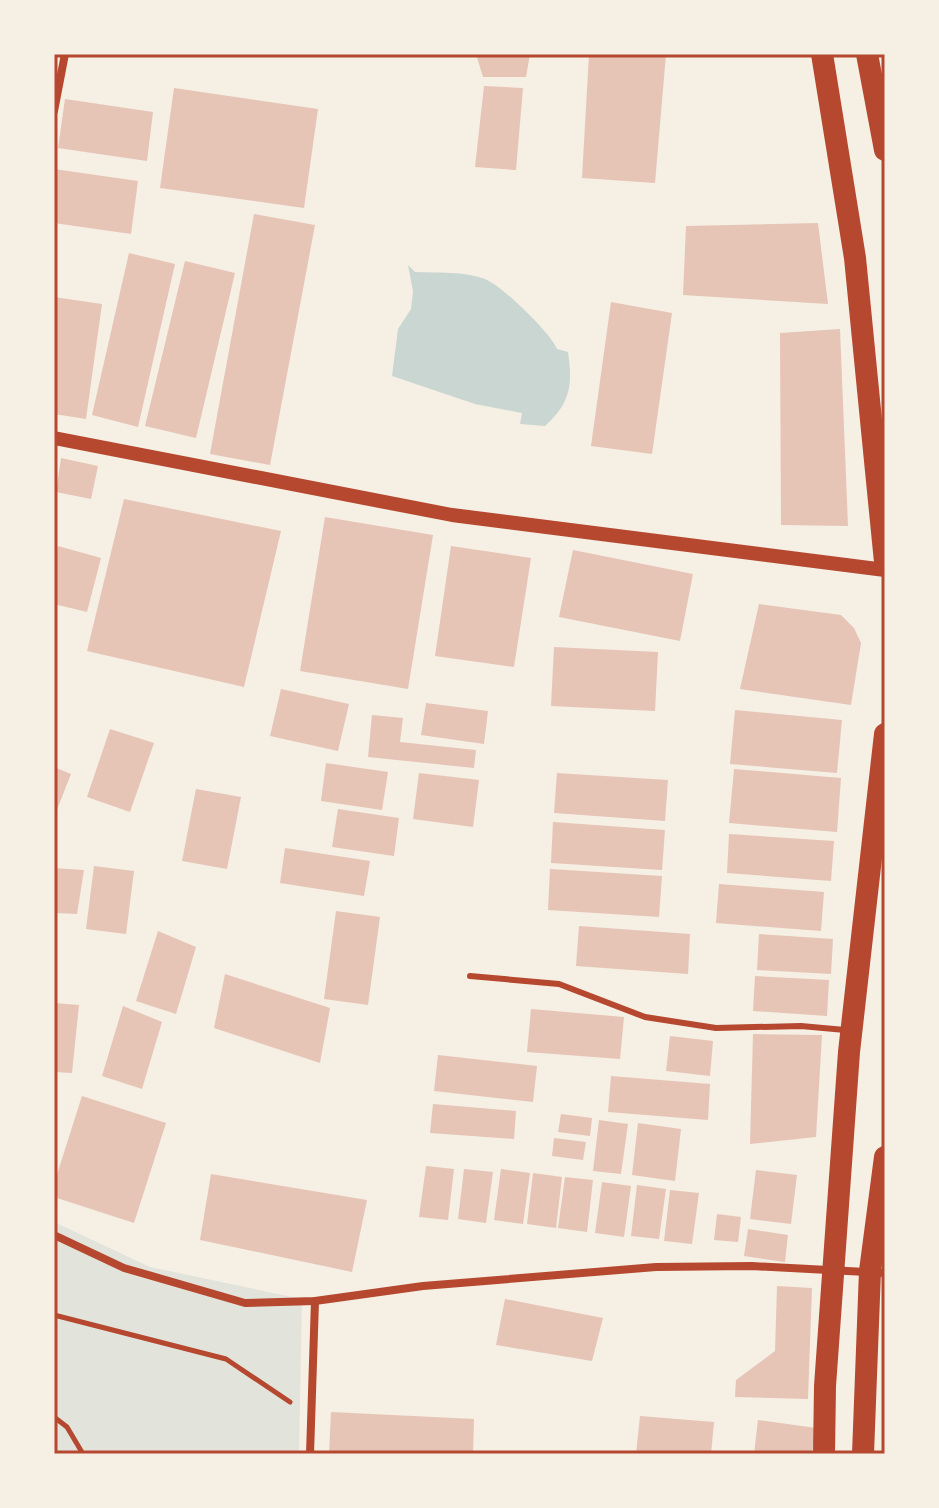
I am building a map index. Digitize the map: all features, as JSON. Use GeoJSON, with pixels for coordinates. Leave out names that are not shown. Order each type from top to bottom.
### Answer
{"type":"FeatureCollection","features":[{"type":"Feature","properties":{"kind":"highway"},"geometry":{"type":"LineString","coordinates":[[822,54],[855,258],[885,562]]}},
{"type":"Feature","properties":{"kind":"highway"},"geometry":{"type":"LineString","coordinates":[[867,54],[885,150]]}},
{"type":"Feature","properties":{"kind":"highway"},"geometry":{"type":"LineString","coordinates":[[824,1454],[825,1386],[852,1031],[885,734]]}},
{"type":"Feature","properties":{"kind":"highway"},"geometry":{"type":"LineString","coordinates":[[863,1454],[885,1157]]}},
{"type":"Feature","properties":{"kind":"street"},"geometry":{"type":"LineString","coordinates":[[54,111],[65,54]]}},
{"type":"Feature","properties":{"kind":"street"},"geometry":{"type":"LineString","coordinates":[[54,438],[452,515],[885,570]]}},
{"type":"Feature","properties":{"kind":"street"},"geometry":{"type":"LineString","coordinates":[[54,1235],[124,1268],[245,1303],[315,1301],[423,1286],[656,1267],[752,1266],[877,1272]]}},
{"type":"Feature","properties":{"kind":"street"},"geometry":{"type":"LineString","coordinates":[[310,1454],[315,1301]]}},
{"type":"Feature","properties":{"kind":"lane"},"geometry":{"type":"LineString","coordinates":[[470,976],[559,984],[645,1017],[716,1028],[801,1026],[852,1031]]}},
{"type":"Feature","properties":{"kind":"path"},"geometry":{"type":"LineString","coordinates":[[54,1315],[226,1359],[299,1408]]}},
{"type":"Feature","properties":{"kind":"path"},"geometry":{"type":"LineString","coordinates":[[54,1417],[67,1427],[83,1454]]}},
{"type":"Feature","properties":{"kind":"shaded area"},"geometry":{"type":"Polygon","coordinates":[[[408,265],[415,272],[485,279],[525,310],[557,349],[568,352],[568,393],[560,410],[545,426],[520,424],[522,413],[475,404],[392,376],[398,329],[411,309],[413,291],[408,265]]]}},
{"type":"Feature","properties":{"kind":"shaded area"},"geometry":{"type":"Polygon","coordinates":[[[54,1222],[150,1267],[302,1299],[299,1454],[54,1454],[54,1222]]]}},
{"type":"Feature","properties":{"kind":"building"},"geometry":{"type":"Polygon","coordinates":[[[476,54],[530,54],[526,77],[483,77],[476,54]]]}},
{"type":"Feature","properties":{"kind":"building"},"geometry":{"type":"Polygon","coordinates":[[[589,54],[666,54],[655,183],[582,178],[589,54]]]}},
{"type":"Feature","properties":{"kind":"building"},"geometry":{"type":"Polygon","coordinates":[[[484,86],[523,88],[516,170],[475,167],[484,86]]]}},
{"type":"Feature","properties":{"kind":"building"},"geometry":{"type":"Polygon","coordinates":[[[174,88],[318,109],[304,208],[160,188],[174,88]]]}},
{"type":"Feature","properties":{"kind":"building"},"geometry":{"type":"Polygon","coordinates":[[[65,99],[153,112],[147,161],[58,148],[65,99]]]}},
{"type":"Feature","properties":{"kind":"building"},"geometry":{"type":"Polygon","coordinates":[[[54,169],[138,181],[131,234],[54,223],[54,169]]]}},
{"type":"Feature","properties":{"kind":"building"},"geometry":{"type":"Polygon","coordinates":[[[254,214],[315,225],[270,465],[210,454],[254,214]]]}},
{"type":"Feature","properties":{"kind":"building"},"geometry":{"type":"Polygon","coordinates":[[[818,223],[828,304],[683,295],[686,226],[818,223]]]}},
{"type":"Feature","properties":{"kind":"building"},"geometry":{"type":"Polygon","coordinates":[[[129,253],[175,264],[138,427],[92,415],[129,253]]]}},
{"type":"Feature","properties":{"kind":"building"},"geometry":{"type":"Polygon","coordinates":[[[185,261],[235,273],[196,438],[145,426],[185,261]]]}},
{"type":"Feature","properties":{"kind":"building"},"geometry":{"type":"Polygon","coordinates":[[[54,297],[102,304],[86,419],[54,414],[54,297]]]}},
{"type":"Feature","properties":{"kind":"building"},"geometry":{"type":"Polygon","coordinates":[[[611,302],[672,313],[652,454],[591,446],[611,302]]]}},
{"type":"Feature","properties":{"kind":"building"},"geometry":{"type":"Polygon","coordinates":[[[840,329],[848,526],[781,525],[780,333],[840,329]]]}},
{"type":"Feature","properties":{"kind":"building"},"geometry":{"type":"Polygon","coordinates":[[[61,458],[98,466],[91,499],[56,492],[61,458]]]}},
{"type":"Feature","properties":{"kind":"building"},"geometry":{"type":"Polygon","coordinates":[[[124,499],[281,531],[244,687],[87,651],[124,499]]]}},
{"type":"Feature","properties":{"kind":"building"},"geometry":{"type":"Polygon","coordinates":[[[325,517],[433,535],[408,689],[300,671],[325,517]]]}},
{"type":"Feature","properties":{"kind":"building"},"geometry":{"type":"Polygon","coordinates":[[[58,546],[101,558],[87,612],[54,604],[54,560],[58,546]]]}},
{"type":"Feature","properties":{"kind":"building"},"geometry":{"type":"Polygon","coordinates":[[[451,546],[531,558],[514,667],[435,656],[451,546]]]}},
{"type":"Feature","properties":{"kind":"building"},"geometry":{"type":"Polygon","coordinates":[[[573,550],[693,574],[680,641],[559,617],[573,550]]]}},
{"type":"Feature","properties":{"kind":"building"},"geometry":{"type":"Polygon","coordinates":[[[759,604],[841,615],[854,628],[861,643],[851,705],[740,689],[759,604]]]}},
{"type":"Feature","properties":{"kind":"building"},"geometry":{"type":"Polygon","coordinates":[[[554,647],[658,652],[655,711],[551,706],[554,647]]]}},
{"type":"Feature","properties":{"kind":"building"},"geometry":{"type":"Polygon","coordinates":[[[281,689],[349,704],[338,751],[270,736],[281,689]]]}},
{"type":"Feature","properties":{"kind":"building"},"geometry":{"type":"Polygon","coordinates":[[[426,703],[488,711],[484,744],[421,735],[426,703]]]}},
{"type":"Feature","properties":{"kind":"building"},"geometry":{"type":"Polygon","coordinates":[[[735,710],[842,720],[837,773],[730,764],[735,710]]]}},
{"type":"Feature","properties":{"kind":"building"},"geometry":{"type":"Polygon","coordinates":[[[372,715],[403,718],[400,742],[476,750],[474,768],[368,757],[372,715]]]}},
{"type":"Feature","properties":{"kind":"building"},"geometry":{"type":"Polygon","coordinates":[[[110,729],[154,743],[130,812],[87,797],[110,729]]]}},
{"type":"Feature","properties":{"kind":"building"},"geometry":{"type":"Polygon","coordinates":[[[326,763],[388,772],[382,810],[321,801],[326,763]]]}},
{"type":"Feature","properties":{"kind":"building"},"geometry":{"type":"Polygon","coordinates":[[[54,767],[71,774],[54,817],[54,767]]]}},
{"type":"Feature","properties":{"kind":"building"},"geometry":{"type":"Polygon","coordinates":[[[734,769],[841,778],[837,832],[729,823],[734,769]]]}},
{"type":"Feature","properties":{"kind":"building"},"geometry":{"type":"Polygon","coordinates":[[[419,773],[479,780],[473,827],[413,819],[419,773]]]}},
{"type":"Feature","properties":{"kind":"building"},"geometry":{"type":"Polygon","coordinates":[[[557,773],[668,780],[665,821],[554,813],[557,773]]]}},
{"type":"Feature","properties":{"kind":"building"},"geometry":{"type":"Polygon","coordinates":[[[196,789],[241,797],[227,869],[182,861],[196,789]]]}},
{"type":"Feature","properties":{"kind":"building"},"geometry":{"type":"Polygon","coordinates":[[[338,809],[399,818],[394,856],[332,847],[338,809]]]}},
{"type":"Feature","properties":{"kind":"building"},"geometry":{"type":"Polygon","coordinates":[[[553,822],[665,830],[662,870],[551,863],[553,822]]]}},
{"type":"Feature","properties":{"kind":"building"},"geometry":{"type":"Polygon","coordinates":[[[729,834],[834,841],[831,881],[727,873],[729,834]]]}},
{"type":"Feature","properties":{"kind":"building"},"geometry":{"type":"Polygon","coordinates":[[[285,848],[370,861],[364,896],[280,883],[285,848]]]}},
{"type":"Feature","properties":{"kind":"building"},"geometry":{"type":"Polygon","coordinates":[[[94,866],[134,871],[126,934],[86,929],[94,866]]]}},
{"type":"Feature","properties":{"kind":"building"},"geometry":{"type":"Polygon","coordinates":[[[54,868],[84,870],[77,914],[54,913],[54,868]]]}},
{"type":"Feature","properties":{"kind":"building"},"geometry":{"type":"Polygon","coordinates":[[[550,869],[662,876],[659,917],[548,910],[550,869]]]}},
{"type":"Feature","properties":{"kind":"building"},"geometry":{"type":"Polygon","coordinates":[[[719,884],[824,892],[821,931],[716,923],[719,884]]]}},
{"type":"Feature","properties":{"kind":"building"},"geometry":{"type":"Polygon","coordinates":[[[336,911],[380,917],[368,1005],[324,999],[336,911]]]}},
{"type":"Feature","properties":{"kind":"building"},"geometry":{"type":"Polygon","coordinates":[[[579,926],[690,934],[688,974],[576,966],[579,926]]]}},
{"type":"Feature","properties":{"kind":"building"},"geometry":{"type":"Polygon","coordinates":[[[158,931],[196,947],[176,1014],[136,1001],[158,931]]]}},
{"type":"Feature","properties":{"kind":"building"},"geometry":{"type":"Polygon","coordinates":[[[759,934],[833,939],[831,974],[757,970],[759,934]]]}},
{"type":"Feature","properties":{"kind":"building"},"geometry":{"type":"Polygon","coordinates":[[[225,974],[330,1008],[320,1063],[214,1028],[225,974]]]}},
{"type":"Feature","properties":{"kind":"building"},"geometry":{"type":"Polygon","coordinates":[[[755,976],[829,980],[827,1016],[753,1011],[755,976]]]}},
{"type":"Feature","properties":{"kind":"building"},"geometry":{"type":"Polygon","coordinates":[[[54,1003],[79,1005],[72,1073],[54,1072],[54,1003]]]}},
{"type":"Feature","properties":{"kind":"building"},"geometry":{"type":"Polygon","coordinates":[[[123,1006],[162,1022],[142,1089],[102,1076],[123,1006]]]}},
{"type":"Feature","properties":{"kind":"building"},"geometry":{"type":"Polygon","coordinates":[[[531,1009],[624,1017],[620,1059],[527,1052],[531,1009]]]}},
{"type":"Feature","properties":{"kind":"building"},"geometry":{"type":"Polygon","coordinates":[[[753,1034],[822,1035],[816,1137],[750,1144],[753,1034]]]}},
{"type":"Feature","properties":{"kind":"building"},"geometry":{"type":"Polygon","coordinates":[[[670,1036],[713,1041],[710,1076],[666,1071],[670,1036]]]}},
{"type":"Feature","properties":{"kind":"building"},"geometry":{"type":"Polygon","coordinates":[[[438,1055],[537,1066],[533,1102],[434,1091],[438,1055]]]}},
{"type":"Feature","properties":{"kind":"building"},"geometry":{"type":"Polygon","coordinates":[[[611,1076],[710,1084],[708,1120],[608,1112],[611,1076]]]}},
{"type":"Feature","properties":{"kind":"building"},"geometry":{"type":"Polygon","coordinates":[[[82,1096],[166,1123],[134,1223],[54,1197],[54,1184],[82,1096]]]}},
{"type":"Feature","properties":{"kind":"building"},"geometry":{"type":"Polygon","coordinates":[[[433,1104],[516,1111],[514,1139],[430,1133],[433,1104]]]}},
{"type":"Feature","properties":{"kind":"building"},"geometry":{"type":"Polygon","coordinates":[[[561,1114],[592,1118],[590,1136],[558,1132],[561,1114]]]}},
{"type":"Feature","properties":{"kind":"building"},"geometry":{"type":"Polygon","coordinates":[[[599,1120],[628,1124],[621,1174],[593,1171],[599,1120]]]}},
{"type":"Feature","properties":{"kind":"building"},"geometry":{"type":"Polygon","coordinates":[[[638,1123],[681,1129],[675,1181],[632,1175],[638,1123]]]}},
{"type":"Feature","properties":{"kind":"building"},"geometry":{"type":"Polygon","coordinates":[[[554,1138],[586,1142],[583,1160],[552,1156],[554,1138]]]}},
{"type":"Feature","properties":{"kind":"building"},"geometry":{"type":"Polygon","coordinates":[[[426,1166],[454,1169],[448,1220],[419,1217],[426,1166]]]}},
{"type":"Feature","properties":{"kind":"building"},"geometry":{"type":"Polygon","coordinates":[[[464,1169],[493,1172],[486,1223],[458,1219],[464,1169]]]}},
{"type":"Feature","properties":{"kind":"building"},"geometry":{"type":"Polygon","coordinates":[[[501,1169],[530,1173],[523,1224],[494,1220],[501,1169]]]}},
{"type":"Feature","properties":{"kind":"building"},"geometry":{"type":"Polygon","coordinates":[[[756,1170],[797,1175],[791,1224],[750,1219],[756,1170]]]}},
{"type":"Feature","properties":{"kind":"building"},"geometry":{"type":"Polygon","coordinates":[[[533,1173],[562,1177],[556,1228],[527,1224],[533,1173]]]}},
{"type":"Feature","properties":{"kind":"building"},"geometry":{"type":"Polygon","coordinates":[[[211,1174],[367,1200],[352,1272],[200,1240],[211,1174]]]}},
{"type":"Feature","properties":{"kind":"building"},"geometry":{"type":"Polygon","coordinates":[[[565,1177],[593,1180],[587,1232],[558,1228],[565,1177]]]}},
{"type":"Feature","properties":{"kind":"building"},"geometry":{"type":"Polygon","coordinates":[[[602,1182],[631,1186],[624,1237],[595,1233],[602,1182]]]}},
{"type":"Feature","properties":{"kind":"building"},"geometry":{"type":"Polygon","coordinates":[[[637,1185],[666,1189],[659,1239],[631,1236],[637,1185]]]}},
{"type":"Feature","properties":{"kind":"building"},"geometry":{"type":"Polygon","coordinates":[[[670,1190],[699,1193],[692,1244],[664,1241],[670,1190]]]}},
{"type":"Feature","properties":{"kind":"building"},"geometry":{"type":"Polygon","coordinates":[[[717,1214],[741,1217],[738,1242],[714,1240],[717,1214]]]}},
{"type":"Feature","properties":{"kind":"building"},"geometry":{"type":"Polygon","coordinates":[[[748,1229],[788,1235],[785,1262],[744,1256],[748,1229]]]}},
{"type":"Feature","properties":{"kind":"building"},"geometry":{"type":"Polygon","coordinates":[[[777,1286],[812,1288],[808,1399],[735,1397],[736,1380],[775,1351],[777,1286]]]}},
{"type":"Feature","properties":{"kind":"building"},"geometry":{"type":"Polygon","coordinates":[[[505,1299],[603,1318],[592,1361],[496,1345],[505,1299]]]}},
{"type":"Feature","properties":{"kind":"building"},"geometry":{"type":"Polygon","coordinates":[[[331,1412],[474,1419],[473,1454],[329,1454],[331,1412]]]}},
{"type":"Feature","properties":{"kind":"building"},"geometry":{"type":"Polygon","coordinates":[[[640,1416],[714,1422],[711,1454],[636,1454],[640,1416]]]}},
{"type":"Feature","properties":{"kind":"building"},"geometry":{"type":"Polygon","coordinates":[[[758,1420],[816,1428],[812,1454],[754,1454],[758,1420]]]}}]}
